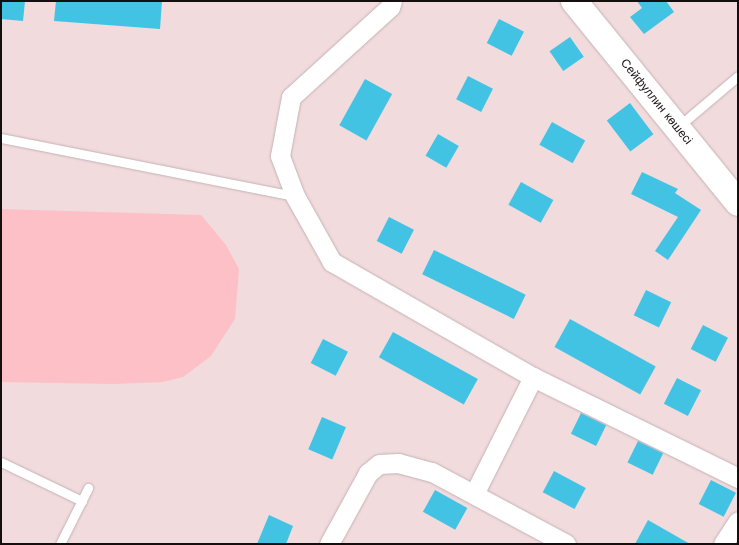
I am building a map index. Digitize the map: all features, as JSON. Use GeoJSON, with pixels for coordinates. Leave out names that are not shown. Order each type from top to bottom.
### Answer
{"type":"FeatureCollection","features":[{"type":"Feature","properties":{"kind":"main road","name":"Сейфуллин көшесі"},"geometry":{"type":"LineString","coordinates":[[574,1],[738,203]]}},
{"type":"Feature","properties":{"kind":"street"},"geometry":{"type":"LineString","coordinates":[[392,1],[390,7],[291,97],[280,156],[295,196],[332,262],[533,378],[738,478]]}},
{"type":"Feature","properties":{"kind":"street"},"geometry":{"type":"LineString","coordinates":[[474,494],[533,378]]}},
{"type":"Feature","properties":{"kind":"street"},"geometry":{"type":"LineString","coordinates":[[329,544],[368,473],[379,464],[409,464],[432,472],[566,544]]}},
{"type":"Feature","properties":{"kind":"street"},"geometry":{"type":"LineString","coordinates":[[723,544],[738,521]]}},
{"type":"Feature","properties":{"kind":"lane"},"geometry":{"type":"LineString","coordinates":[[677,128],[738,76]]}},
{"type":"Feature","properties":{"kind":"lane"},"geometry":{"type":"LineString","coordinates":[[1,138],[295,196]]}},
{"type":"Feature","properties":{"kind":"lane"},"geometry":{"type":"LineString","coordinates":[[1,462],[82,501]]}},
{"type":"Feature","properties":{"kind":"lane"},"geometry":{"type":"LineString","coordinates":[[60,544],[88,488]]}},
{"type":"Feature","properties":{"kind":"shaded area"},"geometry":{"type":"Polygon","coordinates":[[[1,209],[201,215],[226,245],[239,269],[235,319],[211,356],[183,377],[163,382],[114,384],[1,382],[1,209]]]}},
{"type":"Feature","properties":{"kind":"building"},"geometry":{"type":"Polygon","coordinates":[[[1,1],[25,1],[23,21],[1,19],[1,1]]]}},
{"type":"Feature","properties":{"kind":"building"},"geometry":{"type":"Polygon","coordinates":[[[56,1],[162,1],[160,29],[54,21],[56,1]]]}},
{"type":"Feature","properties":{"kind":"building"},"geometry":{"type":"Polygon","coordinates":[[[637,1],[666,1],[674,12],[644,34],[630,17],[642,8],[637,1]]]}},
{"type":"Feature","properties":{"kind":"building"},"geometry":{"type":"Polygon","coordinates":[[[499,19],[524,32],[512,56],[487,43],[499,19]]]}},
{"type":"Feature","properties":{"kind":"building"},"geometry":{"type":"Polygon","coordinates":[[[570,37],[584,57],[563,71],[550,51],[570,37]]]}},
{"type":"Feature","properties":{"kind":"building"},"geometry":{"type":"Polygon","coordinates":[[[468,76],[493,89],[481,112],[456,99],[468,76]]]}},
{"type":"Feature","properties":{"kind":"building"},"geometry":{"type":"Polygon","coordinates":[[[365,79],[392,94],[366,140],[339,125],[365,79]]]}},
{"type":"Feature","properties":{"kind":"building"},"geometry":{"type":"Polygon","coordinates":[[[630,103],[653,134],[630,152],[607,120],[630,103]]]}},
{"type":"Feature","properties":{"kind":"building"},"geometry":{"type":"Polygon","coordinates":[[[552,122],[585,140],[573,163],[539,145],[552,122]]]}},
{"type":"Feature","properties":{"kind":"building"},"geometry":{"type":"Polygon","coordinates":[[[438,134],[459,146],[446,168],[426,156],[438,134]]]}},
{"type":"Feature","properties":{"kind":"building"},"geometry":{"type":"Polygon","coordinates":[[[642,172],[678,189],[675,193],[701,210],[668,260],[655,251],[678,217],[631,194],[642,172]]]}},
{"type":"Feature","properties":{"kind":"building"},"geometry":{"type":"Polygon","coordinates":[[[521,182],[553,200],[541,223],[508,205],[521,182]]]}},
{"type":"Feature","properties":{"kind":"building"},"geometry":{"type":"Polygon","coordinates":[[[389,217],[414,230],[402,254],[377,241],[389,217]]]}},
{"type":"Feature","properties":{"kind":"building"},"geometry":{"type":"Polygon","coordinates":[[[434,250],[526,295],[514,319],[422,274],[434,250]]]}},
{"type":"Feature","properties":{"kind":"building"},"geometry":{"type":"Polygon","coordinates":[[[646,290],[671,302],[659,327],[634,315],[646,290]]]}},
{"type":"Feature","properties":{"kind":"building"},"geometry":{"type":"Polygon","coordinates":[[[570,319],[656,367],[640,394],[554,347],[570,319]]]}},
{"type":"Feature","properties":{"kind":"building"},"geometry":{"type":"Polygon","coordinates":[[[703,325],[728,338],[716,362],[691,349],[703,325]]]}},
{"type":"Feature","properties":{"kind":"building"},"geometry":{"type":"Polygon","coordinates":[[[393,332],[478,379],[464,404],[379,357],[393,332]]]}},
{"type":"Feature","properties":{"kind":"building"},"geometry":{"type":"Polygon","coordinates":[[[323,339],[348,352],[336,376],[311,363],[323,339]]]}},
{"type":"Feature","properties":{"kind":"building"},"geometry":{"type":"Polygon","coordinates":[[[677,378],[701,390],[688,416],[664,404],[677,378]]]}},
{"type":"Feature","properties":{"kind":"building"},"geometry":{"type":"Polygon","coordinates":[[[581,413],[606,425],[596,446],[571,434],[581,413]]]}},
{"type":"Feature","properties":{"kind":"building"},"geometry":{"type":"Polygon","coordinates":[[[322,417],[346,427],[332,459],[308,449],[322,417]]]}},
{"type":"Feature","properties":{"kind":"building"},"geometry":{"type":"Polygon","coordinates":[[[638,441],[663,453],[653,475],[627,463],[638,441]]]}},
{"type":"Feature","properties":{"kind":"building"},"geometry":{"type":"Polygon","coordinates":[[[554,471],[586,488],[575,509],[543,492],[554,471]]]}},
{"type":"Feature","properties":{"kind":"building"},"geometry":{"type":"Polygon","coordinates":[[[711,480],[736,493],[724,517],[699,504],[711,480]]]}},
{"type":"Feature","properties":{"kind":"building"},"geometry":{"type":"Polygon","coordinates":[[[435,490],[467,508],[455,530],[423,512],[435,490]]]}},
{"type":"Feature","properties":{"kind":"building"},"geometry":{"type":"Polygon","coordinates":[[[269,515],[293,526],[286,544],[257,544],[269,515]]]}},
{"type":"Feature","properties":{"kind":"building"},"geometry":{"type":"Polygon","coordinates":[[[648,520],[690,544],[635,544],[648,520]]]}}]}
